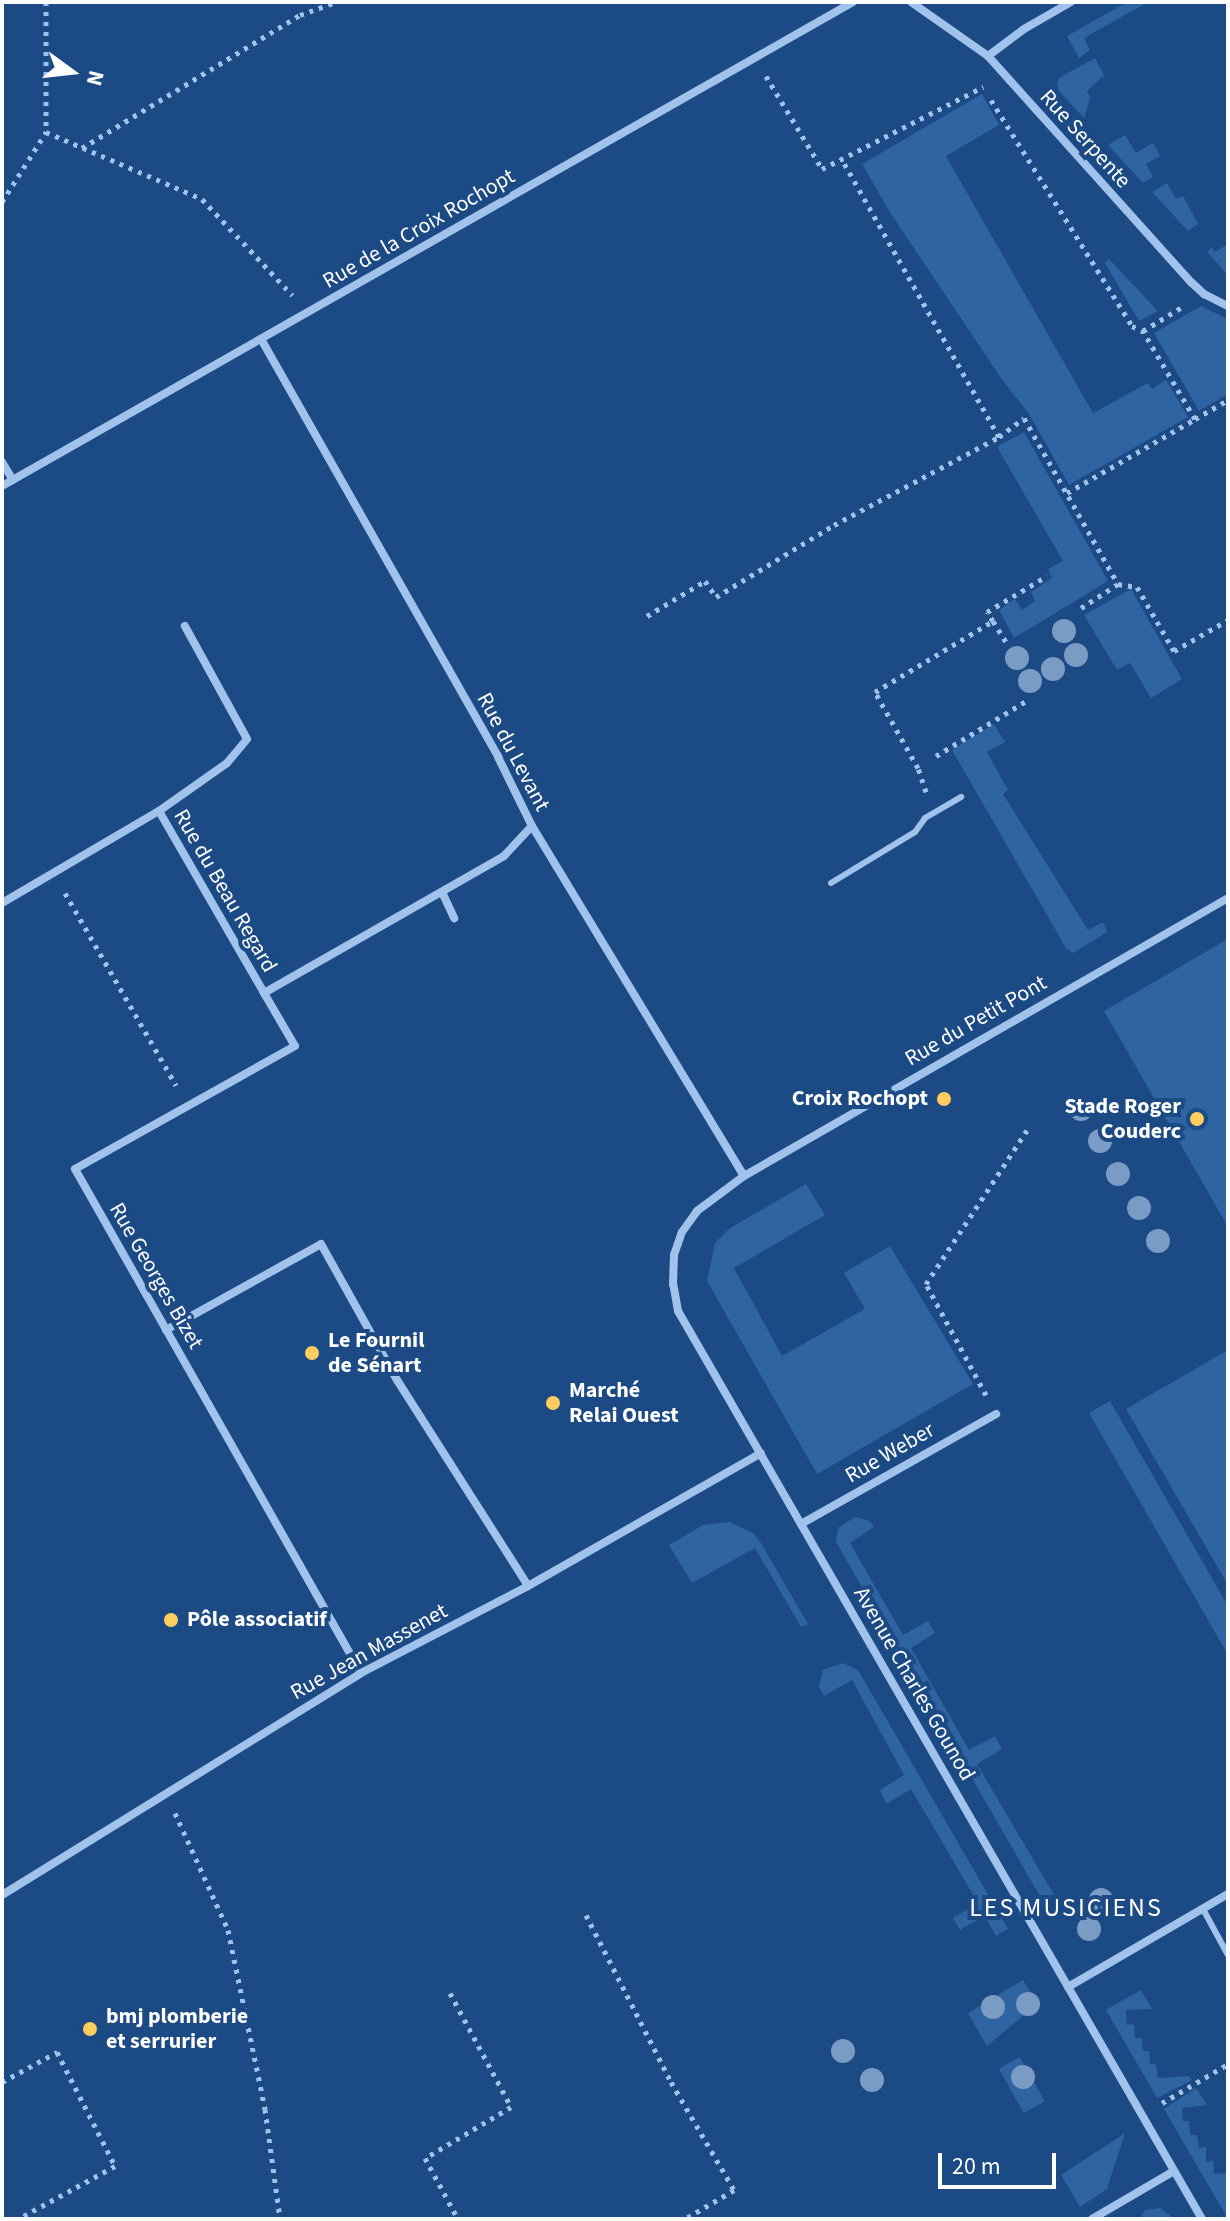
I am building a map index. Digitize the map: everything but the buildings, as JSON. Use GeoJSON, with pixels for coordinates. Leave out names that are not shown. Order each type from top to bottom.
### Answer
{"type":"FeatureCollection","features":[{"type":"Feature","properties":{"kind":"street","name":"Rue de la Croix Rochopt"},"geometry":{"type":"LineString","coordinates":[[2,486],[853,2]]}},
{"type":"Feature","properties":{"kind":"street","name":"Rue Serpente"},"geometry":{"type":"LineString","coordinates":[[911,2],[988,56],[1191,282],[1204,294],[1228,306]]}},
{"type":"Feature","properties":{"kind":"street"},"geometry":{"type":"LineString","coordinates":[[988,56],[1071,2]]}},
{"type":"Feature","properties":{"kind":"street","name":"Rue du Levant"},"geometry":{"type":"LineString","coordinates":[[261,339],[498,757],[532,826],[744,1176]]}},
{"type":"Feature","properties":{"kind":"street"},"geometry":{"type":"LineString","coordinates":[[2,462],[13,480]]}},
{"type":"Feature","properties":{"kind":"street"},"geometry":{"type":"LineString","coordinates":[[159,811],[227,763],[247,739],[185,626]]}},
{"type":"Feature","properties":{"kind":"street","name":"Rue du Beau Regard"},"geometry":{"type":"LineString","coordinates":[[2,903],[159,811],[264,993],[504,856],[532,826]]}},
{"type":"Feature","properties":{"kind":"street"},"geometry":{"type":"LineString","coordinates":[[442,892],[454,918]]}},
{"type":"Feature","properties":{"kind":"street","name":"Rue du Petit Pont"},"geometry":{"type":"LineString","coordinates":[[744,1176],[1228,898]]}},
{"type":"Feature","properties":{"kind":"street","name":"Rue Georges Bizet"},"geometry":{"type":"LineString","coordinates":[[264,993],[295,1046],[75,1169],[361,1673]]}},
{"type":"Feature","properties":{"kind":"street","name":"Avenue Charles Gounod"},"geometry":{"type":"LineString","coordinates":[[744,1176],[697,1211],[682,1232],[674,1255],[673,1284],[678,1311],[1202,2219]]}},
{"type":"Feature","properties":{"kind":"street"},"geometry":{"type":"LineString","coordinates":[[166,1330],[321,1244],[397,1380],[528,1586]]}},
{"type":"Feature","properties":{"kind":"street","name":"Rue Weber"},"geometry":{"type":"LineString","coordinates":[[801,1524],[996,1414]]}},
{"type":"Feature","properties":{"kind":"street","name":"Rue Jean Massenet"},"geometry":{"type":"LineString","coordinates":[[2,1895],[361,1673],[528,1586],[761,1453]]}},
{"type":"Feature","properties":{"kind":"street"},"geometry":{"type":"LineString","coordinates":[[1068,1987],[1228,1894]]}},
{"type":"Feature","properties":{"kind":"street"},"geometry":{"type":"LineString","coordinates":[[1092,2219],[1174,2171]]}},
{"type":"Feature","properties":{"kind":"lane"},"geometry":{"type":"LineString","coordinates":[[831,883],[915,832],[925,818],[961,797]]}},
{"type":"Feature","properties":{"kind":"lane"},"geometry":{"type":"LineString","coordinates":[[1203,1909],[1228,1955]]}},
{"type":"Feature","properties":{"kind":"path"},"geometry":{"type":"LineString","coordinates":[[2,202],[46,132],[46,2]]}},
{"type":"Feature","properties":{"kind":"path"},"geometry":{"type":"LineString","coordinates":[[82,148],[300,15],[335,2]]}},
{"type":"Feature","properties":{"kind":"path"},"geometry":{"type":"LineString","coordinates":[[755,58],[822,169],[1005,75]]}},
{"type":"Feature","properties":{"kind":"path"},"geometry":{"type":"LineString","coordinates":[[983,87],[1132,326],[1143,331],[1195,419]]}},
{"type":"Feature","properties":{"kind":"path"},"geometry":{"type":"LineString","coordinates":[[46,132],[202,199],[308,312]]}},
{"type":"Feature","properties":{"kind":"path"},"geometry":{"type":"LineString","coordinates":[[841,158],[999,437]]}},
{"type":"Feature","properties":{"kind":"path"},"geometry":{"type":"LineString","coordinates":[[1143,331],[1193,299]]}},
{"type":"Feature","properties":{"kind":"path"},"geometry":{"type":"LineString","coordinates":[[1067,493],[1228,400]]}},
{"type":"Feature","properties":{"kind":"path"},"geometry":{"type":"LineString","coordinates":[[647,616],[705,581],[716,597],[834,525],[999,437],[1024,418],[1118,584]]}},
{"type":"Feature","properties":{"kind":"path"},"geometry":{"type":"LineString","coordinates":[[1006,642],[987,612],[1047,576]]}},
{"type":"Feature","properties":{"kind":"path"},"geometry":{"type":"LineString","coordinates":[[1081,608],[1118,584],[1137,587],[1174,651],[1228,620]]}},
{"type":"Feature","properties":{"kind":"path"},"geometry":{"type":"LineString","coordinates":[[929,801],[918,768],[875,692],[993,621]]}},
{"type":"Feature","properties":{"kind":"path"},"geometry":{"type":"LineString","coordinates":[[936,756],[1026,701]]}},
{"type":"Feature","properties":{"kind":"path"},"geometry":{"type":"LineString","coordinates":[[61,885],[179,1091]]}},
{"type":"Feature","properties":{"kind":"path"},"geometry":{"type":"LineString","coordinates":[[996,1414],[926,1284],[1027,1130]]}},
{"type":"Feature","properties":{"kind":"path"},"geometry":{"type":"LineString","coordinates":[[166,1794],[228,1930],[265,2109],[280,2219]]}},
{"type":"Feature","properties":{"kind":"path"},"geometry":{"type":"LineString","coordinates":[[586,1915],[671,2082],[734,2190],[685,2219]]}},
{"type":"Feature","properties":{"kind":"path"},"geometry":{"type":"LineString","coordinates":[[450,1993],[511,2107],[425,2158],[458,2219]]}},
{"type":"Feature","properties":{"kind":"path"},"geometry":{"type":"LineString","coordinates":[[2,2082],[57,2052],[115,2166],[18,2219]]}},
{"type":"Feature","properties":{"kind":"path"},"geometry":{"type":"LineString","coordinates":[[1161,2104],[1228,2064]]}},
{"type":"Feature","properties":{"kind":"shaded area"},"geometry":{"type":"Polygon","coordinates":[[[1127,2],[1148,2],[1084,38],[1090,50],[1079,58],[1067,36],[1127,2]]]}},
{"type":"Feature","properties":{"kind":"shaded area"},"geometry":{"type":"Polygon","coordinates":[[[1095,58],[1104,75],[1087,91],[1090,98],[1084,118],[1059,91],[1057,83],[1059,78],[1095,58]]]}},
{"type":"Feature","properties":{"kind":"shaded area"},"geometry":{"type":"Polygon","coordinates":[[[982,94],[999,125],[946,156],[1093,413],[1148,383],[1152,389],[1166,380],[1188,417],[1069,485],[1029,414],[1003,381],[891,214],[862,164],[982,94]]]}},
{"type":"Feature","properties":{"kind":"shaded area"},"geometry":{"type":"Polygon","coordinates":[[[1125,135],[1136,153],[1153,143],[1160,156],[1146,164],[1153,177],[1143,183],[1108,145],[1125,135]]]}},
{"type":"Feature","properties":{"kind":"shaded area"},"geometry":{"type":"Polygon","coordinates":[[[1167,183],[1176,199],[1183,196],[1198,224],[1188,231],[1152,192],[1167,183]]]}},
{"type":"Feature","properties":{"kind":"shaded area"},"geometry":{"type":"Polygon","coordinates":[[[1228,244],[1228,275],[1207,252],[1212,247],[1215,252],[1228,244]]]}},
{"type":"Feature","properties":{"kind":"shaded area"},"geometry":{"type":"Polygon","coordinates":[[[1109,259],[1158,311],[1139,321],[1105,263],[1109,259]]]}},
{"type":"Feature","properties":{"kind":"shaded area"},"geometry":{"type":"Polygon","coordinates":[[[1201,306],[1228,319],[1228,394],[1199,411],[1154,333],[1201,306]]]}},
{"type":"Feature","properties":{"kind":"shaded area"},"geometry":{"type":"Polygon","coordinates":[[[1024,432],[1108,581],[1014,638],[999,610],[1015,599],[1022,610],[1035,601],[1031,592],[1052,578],[1048,569],[1063,561],[997,447],[1024,432]]]}},
{"type":"Feature","properties":{"kind":"shaded area"},"geometry":{"type":"Polygon","coordinates":[[[1131,589],[1182,679],[1151,698],[1130,663],[1117,670],[1084,615],[1131,589]]]}},
{"type":"Feature","properties":{"kind":"shaded area"},"geometry":{"type":"Polygon","coordinates":[[[994,724],[1005,742],[987,752],[1008,790],[1003,794],[1088,930],[1103,922],[1107,932],[1073,953],[1066,948],[952,750],[994,724]]]}},
{"type":"Feature","properties":{"kind":"shaded area","name":"Stade Roger Couderc"},"geometry":{"type":"Polygon","coordinates":[[[1228,939],[1228,1227],[1104,1011],[1228,939]]]}},
{"type":"Feature","properties":{"kind":"shaded area"},"geometry":{"type":"Polygon","coordinates":[[[806,1184],[825,1215],[734,1268],[782,1356],[865,1309],[844,1273],[890,1246],[973,1384],[817,1474],[707,1281],[715,1243],[730,1228],[806,1184]]]}},
{"type":"Feature","properties":{"kind":"shaded area"},"geometry":{"type":"Polygon","coordinates":[[[1228,1350],[1228,1585],[1126,1409],[1228,1350]]]}},
{"type":"Feature","properties":{"kind":"shaded area"},"geometry":{"type":"Polygon","coordinates":[[[1110,1401],[1228,1606],[1228,1655],[1089,1413],[1110,1401]]]}},
{"type":"Feature","properties":{"kind":"shaded area"},"geometry":{"type":"Polygon","coordinates":[[[855,1517],[870,1521],[874,1527],[850,1543],[903,1635],[928,1621],[935,1633],[911,1648],[969,1750],[995,1736],[1002,1749],[977,1764],[1056,1898],[1045,1905],[836,1542],[838,1528],[855,1517]]]}},
{"type":"Feature","properties":{"kind":"shaded area"},"geometry":{"type":"Polygon","coordinates":[[[729,1522],[753,1533],[761,1543],[808,1624],[801,1627],[755,1548],[692,1583],[669,1545],[703,1525],[729,1522]]]}},
{"type":"Feature","properties":{"kind":"shaded area"},"geometry":{"type":"Polygon","coordinates":[[[843,1663],[858,1670],[1008,1929],[996,1936],[985,1916],[960,1930],[953,1918],[978,1903],[911,1789],[886,1804],[880,1790],[904,1775],[852,1680],[824,1696],[819,1686],[823,1670],[843,1663]]]}},
{"type":"Feature","properties":{"kind":"shaded area"},"geometry":{"type":"Polygon","coordinates":[[[1023,1980],[1037,2004],[987,2046],[968,2013],[1023,1980]]]}},
{"type":"Feature","properties":{"kind":"shaded area"},"geometry":{"type":"Polygon","coordinates":[[[1141,1990],[1152,2009],[1126,2010],[1127,2025],[1134,2024],[1135,2038],[1142,2038],[1143,2051],[1149,2051],[1150,2064],[1156,2064],[1158,2078],[1189,2076],[1192,2080],[1157,2098],[1106,2010],[1141,1990]]]}},
{"type":"Feature","properties":{"kind":"shaded area"},"geometry":{"type":"Polygon","coordinates":[[[1020,2057],[1045,2102],[1024,2113],[999,2069],[1020,2057]]]}},
{"type":"Feature","properties":{"kind":"shaded area"},"geometry":{"type":"Polygon","coordinates":[[[1196,2088],[1207,2105],[1182,2108],[1183,2121],[1189,2121],[1190,2135],[1197,2135],[1199,2148],[1206,2147],[1206,2162],[1213,2161],[1214,2174],[1228,2173],[1228,2219],[1164,2109],[1196,2088]]]}},
{"type":"Feature","properties":{"kind":"shaded area"},"geometry":{"type":"Polygon","coordinates":[[[1125,2133],[1107,2189],[1080,2207],[1061,2175],[1125,2133]]]}},
{"type":"Feature","properties":{"kind":"shaded area"},"geometry":{"type":"Polygon","coordinates":[[[1160,2208],[1175,2219],[1139,2219],[1145,2210],[1160,2208]]]}},
{"type":"Feature","properties":{"kind":"place","name":"Croix Rochopt"},"geometry":{"type":"Point","coordinates":[944,1099]}},
{"type":"Feature","properties":{"kind":"place","name":"Stade Roger Couderc"},"geometry":{"type":"Point","coordinates":[1197,1119]}},
{"type":"Feature","properties":{"kind":"place","name":"Le Fournil de Sénart"},"geometry":{"type":"Point","coordinates":[312,1353]}},
{"type":"Feature","properties":{"kind":"place","name":"Marché Relai Ouest"},"geometry":{"type":"Point","coordinates":[553,1403]}},
{"type":"Feature","properties":{"kind":"place","name":"Pôle associatif"},"geometry":{"type":"Point","coordinates":[171,1620]}},
{"type":"Feature","properties":{"kind":"place","name":"bmj plomberie et serrurier"},"geometry":{"type":"Point","coordinates":[90,2029]}},
{"type":"Feature","properties":{"kind":"district","name":"LES MUSICIENS"},"geometry":{"type":"Point","coordinates":[1066,1908]}}]}
